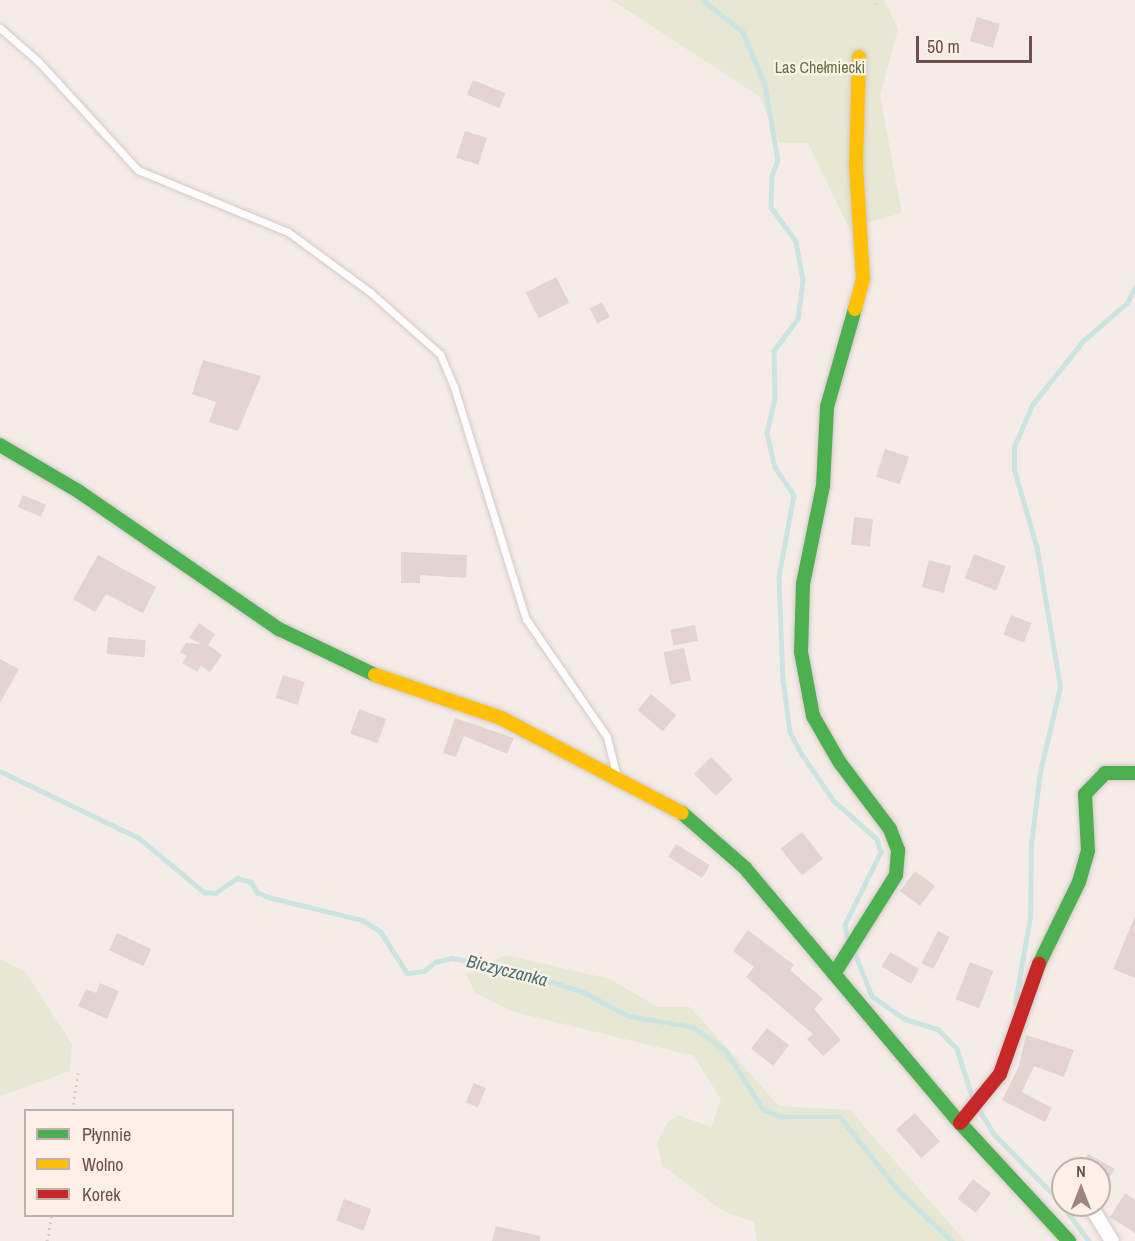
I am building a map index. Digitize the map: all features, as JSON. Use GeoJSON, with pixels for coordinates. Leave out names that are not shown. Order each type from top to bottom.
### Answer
{"type":"FeatureCollection","features":[{"type":"Feature","properties":{"kind":"street"},"geometry":{"type":"LineString","coordinates":[[834,974],[896,875],[898,850],[890,829],[840,763],[813,716],[804,681],[801,621],[806,567],[823,486],[827,407],[863,280],[856,165],[859,57]]}},
{"type":"Feature","properties":{"kind":"street"},"geometry":{"type":"LineString","coordinates":[[0,445],[78,491],[279,629],[384,679],[501,717],[692,818],[745,868],[960,1123],[1069,1241]]}},
{"type":"Feature","properties":{"kind":"street"},"geometry":{"type":"LineString","coordinates":[[960,1123],[1000,1074],[1035,973],[1080,882],[1088,851],[1085,794],[1105,773],[1135,773]]}},
{"type":"Feature","properties":{"kind":"street"},"geometry":{"type":"LineString","coordinates":[[1097,1217],[1112,1241]]}},
{"type":"Feature","properties":{"kind":"lane"},"geometry":{"type":"LineString","coordinates":[[0,28],[38,61],[138,170],[288,232],[370,292],[440,354],[454,387],[526,619],[607,737],[616,776]]}},
{"type":"Feature","properties":{"kind":"path"},"geometry":{"type":"LineString","coordinates":[[72,1109],[79,1072]]}},
{"type":"Feature","properties":{"kind":"path"},"geometry":{"type":"LineString","coordinates":[[48,1241],[52,1217]]}},
{"type":"Feature","properties":{"kind":"green space","name":"Las Chełmiecki"},"geometry":{"type":"Polygon","coordinates":[[[612,0],[884,0],[898,29],[880,96],[902,213],[849,228],[808,143],[779,143],[760,97],[612,0]]]}},
{"type":"Feature","properties":{"kind":"green space"},"geometry":{"type":"Polygon","coordinates":[[[506,955],[610,979],[658,1007],[690,1007],[779,1106],[850,1110],[965,1241],[757,1241],[754,1222],[723,1211],[662,1165],[657,1143],[667,1123],[678,1115],[711,1127],[721,1100],[694,1056],[514,1012],[475,993],[466,974],[506,955]]]}},
{"type":"Feature","properties":{"kind":"green space"},"geometry":{"type":"Polygon","coordinates":[[[0,959],[25,971],[72,1044],[70,1071],[0,1096],[0,959]]]}},
{"type":"Feature","properties":{"kind":"building"},"geometry":{"type":"Polygon","coordinates":[[[977,17],[1000,24],[993,48],[970,41],[977,17]]]}},
{"type":"Feature","properties":{"kind":"building"},"geometry":{"type":"Polygon","coordinates":[[[473,80],[505,93],[499,108],[467,95],[473,80]]]}},
{"type":"Feature","properties":{"kind":"building"},"geometry":{"type":"Polygon","coordinates":[[[465,131],[487,138],[478,165],[456,158],[465,131]]]}},
{"type":"Feature","properties":{"kind":"building"},"geometry":{"type":"Polygon","coordinates":[[[556,277],[569,303],[539,318],[526,292],[556,277]]]}},
{"type":"Feature","properties":{"kind":"building"},"geometry":{"type":"Polygon","coordinates":[[[602,302],[610,317],[598,324],[590,309],[602,302]]]}},
{"type":"Feature","properties":{"kind":"building"},"geometry":{"type":"Polygon","coordinates":[[[203,360],[261,376],[238,431],[209,422],[216,402],[192,394],[203,360]]]}},
{"type":"Feature","properties":{"kind":"building"},"geometry":{"type":"Polygon","coordinates":[[[885,449],[909,457],[900,484],[876,477],[885,449]]]}},
{"type":"Feature","properties":{"kind":"building"},"geometry":{"type":"Polygon","coordinates":[[[23,495],[46,505],[41,517],[18,507],[23,495]]]}},
{"type":"Feature","properties":{"kind":"building"},"geometry":{"type":"Polygon","coordinates":[[[854,517],[873,519],[870,547],[851,545],[854,517]]]}},
{"type":"Feature","properties":{"kind":"building"},"geometry":{"type":"Polygon","coordinates":[[[401,552],[467,555],[466,578],[420,575],[420,583],[401,583],[401,552]]]}},
{"type":"Feature","properties":{"kind":"building"},"geometry":{"type":"Polygon","coordinates":[[[974,554],[1006,566],[996,590],[965,578],[974,554]]]}},
{"type":"Feature","properties":{"kind":"building"},"geometry":{"type":"Polygon","coordinates":[[[98,555],[156,587],[143,613],[106,594],[95,612],[73,599],[98,555]]]}},
{"type":"Feature","properties":{"kind":"building"},"geometry":{"type":"Polygon","coordinates":[[[929,560],[951,566],[944,593],[922,587],[929,560]]]}},
{"type":"Feature","properties":{"kind":"building"},"geometry":{"type":"Polygon","coordinates":[[[1011,615],[1032,623],[1024,642],[1003,635],[1011,615]]]}},
{"type":"Feature","properties":{"kind":"building"},"geometry":{"type":"Polygon","coordinates":[[[199,623],[215,634],[208,645],[222,655],[210,672],[201,666],[197,672],[182,663],[187,656],[180,652],[186,643],[202,644],[189,638],[199,623]]]}},
{"type":"Feature","properties":{"kind":"building"},"geometry":{"type":"Polygon","coordinates":[[[695,625],[698,641],[674,645],[670,630],[695,625]]]}},
{"type":"Feature","properties":{"kind":"building"},"geometry":{"type":"Polygon","coordinates":[[[108,637],[146,640],[144,657],[107,654],[108,637]]]}},
{"type":"Feature","properties":{"kind":"building"},"geometry":{"type":"Polygon","coordinates":[[[684,648],[691,680],[670,685],[663,652],[684,648]]]}},
{"type":"Feature","properties":{"kind":"building"},"geometry":{"type":"Polygon","coordinates":[[[0,659],[19,669],[0,703],[0,659]]]}},
{"type":"Feature","properties":{"kind":"building"},"geometry":{"type":"Polygon","coordinates":[[[283,675],[305,682],[297,705],[276,698],[283,675]]]}},
{"type":"Feature","properties":{"kind":"building"},"geometry":{"type":"Polygon","coordinates":[[[651,694],[676,715],[663,731],[638,710],[651,694]]]}},
{"type":"Feature","properties":{"kind":"building"},"geometry":{"type":"Polygon","coordinates":[[[359,709],[386,719],[377,743],[350,733],[359,709]]]}},
{"type":"Feature","properties":{"kind":"building"},"geometry":{"type":"Polygon","coordinates":[[[455,718],[514,738],[507,754],[464,736],[456,757],[443,753],[455,718]]]}},
{"type":"Feature","properties":{"kind":"building"},"geometry":{"type":"Polygon","coordinates":[[[711,757],[733,779],[716,796],[694,774],[711,757]]]}},
{"type":"Feature","properties":{"kind":"building"},"geometry":{"type":"Polygon","coordinates":[[[802,832],[823,859],[802,875],[781,849],[802,832]]]}},
{"type":"Feature","properties":{"kind":"building"},"geometry":{"type":"Polygon","coordinates":[[[676,844],[710,865],[702,878],[668,857],[676,844]]]}},
{"type":"Feature","properties":{"kind":"building"},"geometry":{"type":"Polygon","coordinates":[[[915,871],[935,886],[920,906],[900,891],[915,871]]]}},
{"type":"Feature","properties":{"kind":"building"},"geometry":{"type":"Polygon","coordinates":[[[1135,916],[1135,978],[1113,969],[1135,916]]]}},
{"type":"Feature","properties":{"kind":"building"},"geometry":{"type":"Polygon","coordinates":[[[748,930],[794,965],[790,970],[823,999],[814,1009],[841,1040],[823,1056],[807,1039],[813,1034],[746,977],[754,967],[733,951],[748,930]]]}},
{"type":"Feature","properties":{"kind":"building"},"geometry":{"type":"Polygon","coordinates":[[[938,931],[950,937],[933,969],[922,963],[938,931]]]}},
{"type":"Feature","properties":{"kind":"building"},"geometry":{"type":"Polygon","coordinates":[[[117,933],[151,949],[143,966],[109,950],[117,933]]]}},
{"type":"Feature","properties":{"kind":"building"},"geometry":{"type":"Polygon","coordinates":[[[890,952],[919,969],[911,984],[882,967],[890,952]]]}},
{"type":"Feature","properties":{"kind":"building"},"geometry":{"type":"Polygon","coordinates":[[[970,962],[993,971],[979,1008],[956,999],[970,962]]]}},
{"type":"Feature","properties":{"kind":"building"},"geometry":{"type":"Polygon","coordinates":[[[100,983],[119,991],[107,1019],[78,1006],[86,989],[96,993],[100,983]]]}},
{"type":"Feature","properties":{"kind":"building"},"geometry":{"type":"Polygon","coordinates":[[[767,1028],[789,1045],[773,1066],[751,1048],[767,1028]]]}},
{"type":"Feature","properties":{"kind":"building"},"geometry":{"type":"Polygon","coordinates":[[[1026,1035],[1074,1050],[1064,1077],[1034,1066],[1022,1092],[1052,1108],[1045,1122],[1002,1100],[1019,1066],[1026,1035]]]}},
{"type":"Feature","properties":{"kind":"building"},"geometry":{"type":"Polygon","coordinates":[[[474,1083],[486,1088],[478,1107],[466,1102],[474,1083]]]}},
{"type":"Feature","properties":{"kind":"building"},"geometry":{"type":"Polygon","coordinates":[[[915,1113],[940,1142],[921,1158],[896,1129],[915,1113]]]}},
{"type":"Feature","properties":{"kind":"building"},"geometry":{"type":"Polygon","coordinates":[[[973,1179],[991,1193],[976,1213],[958,1199],[973,1179]]]}},
{"type":"Feature","properties":{"kind":"building"},"geometry":{"type":"Polygon","coordinates":[[[1125,1193],[1135,1200],[1135,1233],[1110,1217],[1125,1193]]]}},
{"type":"Feature","properties":{"kind":"building"},"geometry":{"type":"Polygon","coordinates":[[[344,1199],[371,1209],[363,1231],[336,1221],[344,1199]]]}},
{"type":"Feature","properties":{"kind":"building"},"geometry":{"type":"Polygon","coordinates":[[[496,1226],[540,1236],[540,1241],[492,1241],[496,1226]]]}},
{"type":"Feature","properties":{"kind":"waterway"},"geometry":{"type":"LineString","coordinates":[[703,0],[743,32],[765,85],[778,160],[772,176],[771,207],[796,241],[803,280],[798,319],[774,351],[775,398],[767,433],[775,467],[794,495],[779,577],[783,679],[790,732],[801,753],[834,801],[877,839],[881,852],[845,925],[848,941]]}},
{"type":"Feature","properties":{"kind":"waterway"},"geometry":{"type":"LineString","coordinates":[[1015,1003],[1030,917],[1031,844],[1040,772],[1060,687],[1037,549],[1014,470],[1014,447],[1032,405],[1083,341],[1127,303],[1135,287]]}},
{"type":"Feature","properties":{"kind":"waterway","name":"Biczyczanka"},"geometry":{"type":"LineString","coordinates":[[0,771],[139,838],[204,892],[215,893],[237,878],[251,882],[257,892],[268,897],[362,920],[381,932],[407,973],[424,971],[435,962],[452,958],[508,968],[583,992],[629,1016],[693,1027],[726,1051],[763,1109],[783,1117],[840,1117],[898,1190],[952,1241]]}},
{"type":"Feature","properties":{"kind":"waterway"},"geometry":{"type":"LineString","coordinates":[[854,951],[872,996],[905,1019],[938,1029],[957,1049],[973,1099]]}},
{"type":"Feature","properties":{"kind":"waterway"},"geometry":{"type":"LineString","coordinates":[[979,1109],[994,1134],[1057,1198],[1089,1241]]}},
{"type":"Feature","properties":{"kind":"traffic: fast"},"geometry":{"type":"LineString","coordinates":[[834,974],[896,875],[898,850],[890,829],[840,763],[813,716],[801,652],[803,584],[823,486],[827,407],[855,309]]}},
{"type":"Feature","properties":{"kind":"traffic: fast"},"geometry":{"type":"LineString","coordinates":[[0,445],[78,491],[279,629],[375,675]]}},
{"type":"Feature","properties":{"kind":"traffic: fast"},"geometry":{"type":"LineString","coordinates":[[1039,964],[1079,882],[1088,851],[1085,794],[1105,773],[1135,773]]}},
{"type":"Feature","properties":{"kind":"traffic: fast"},"geometry":{"type":"LineString","coordinates":[[682,813],[745,868],[960,1123],[1069,1241]]}},
{"type":"Feature","properties":{"kind":"traffic: slow"},"geometry":{"type":"LineString","coordinates":[[855,309],[863,280],[856,165],[859,57]]}},
{"type":"Feature","properties":{"kind":"traffic: slow"},"geometry":{"type":"LineString","coordinates":[[375,675],[501,718],[682,813]]}},
{"type":"Feature","properties":{"kind":"traffic: jam"},"geometry":{"type":"LineString","coordinates":[[960,1123],[1000,1074],[1039,964]]}}]}
